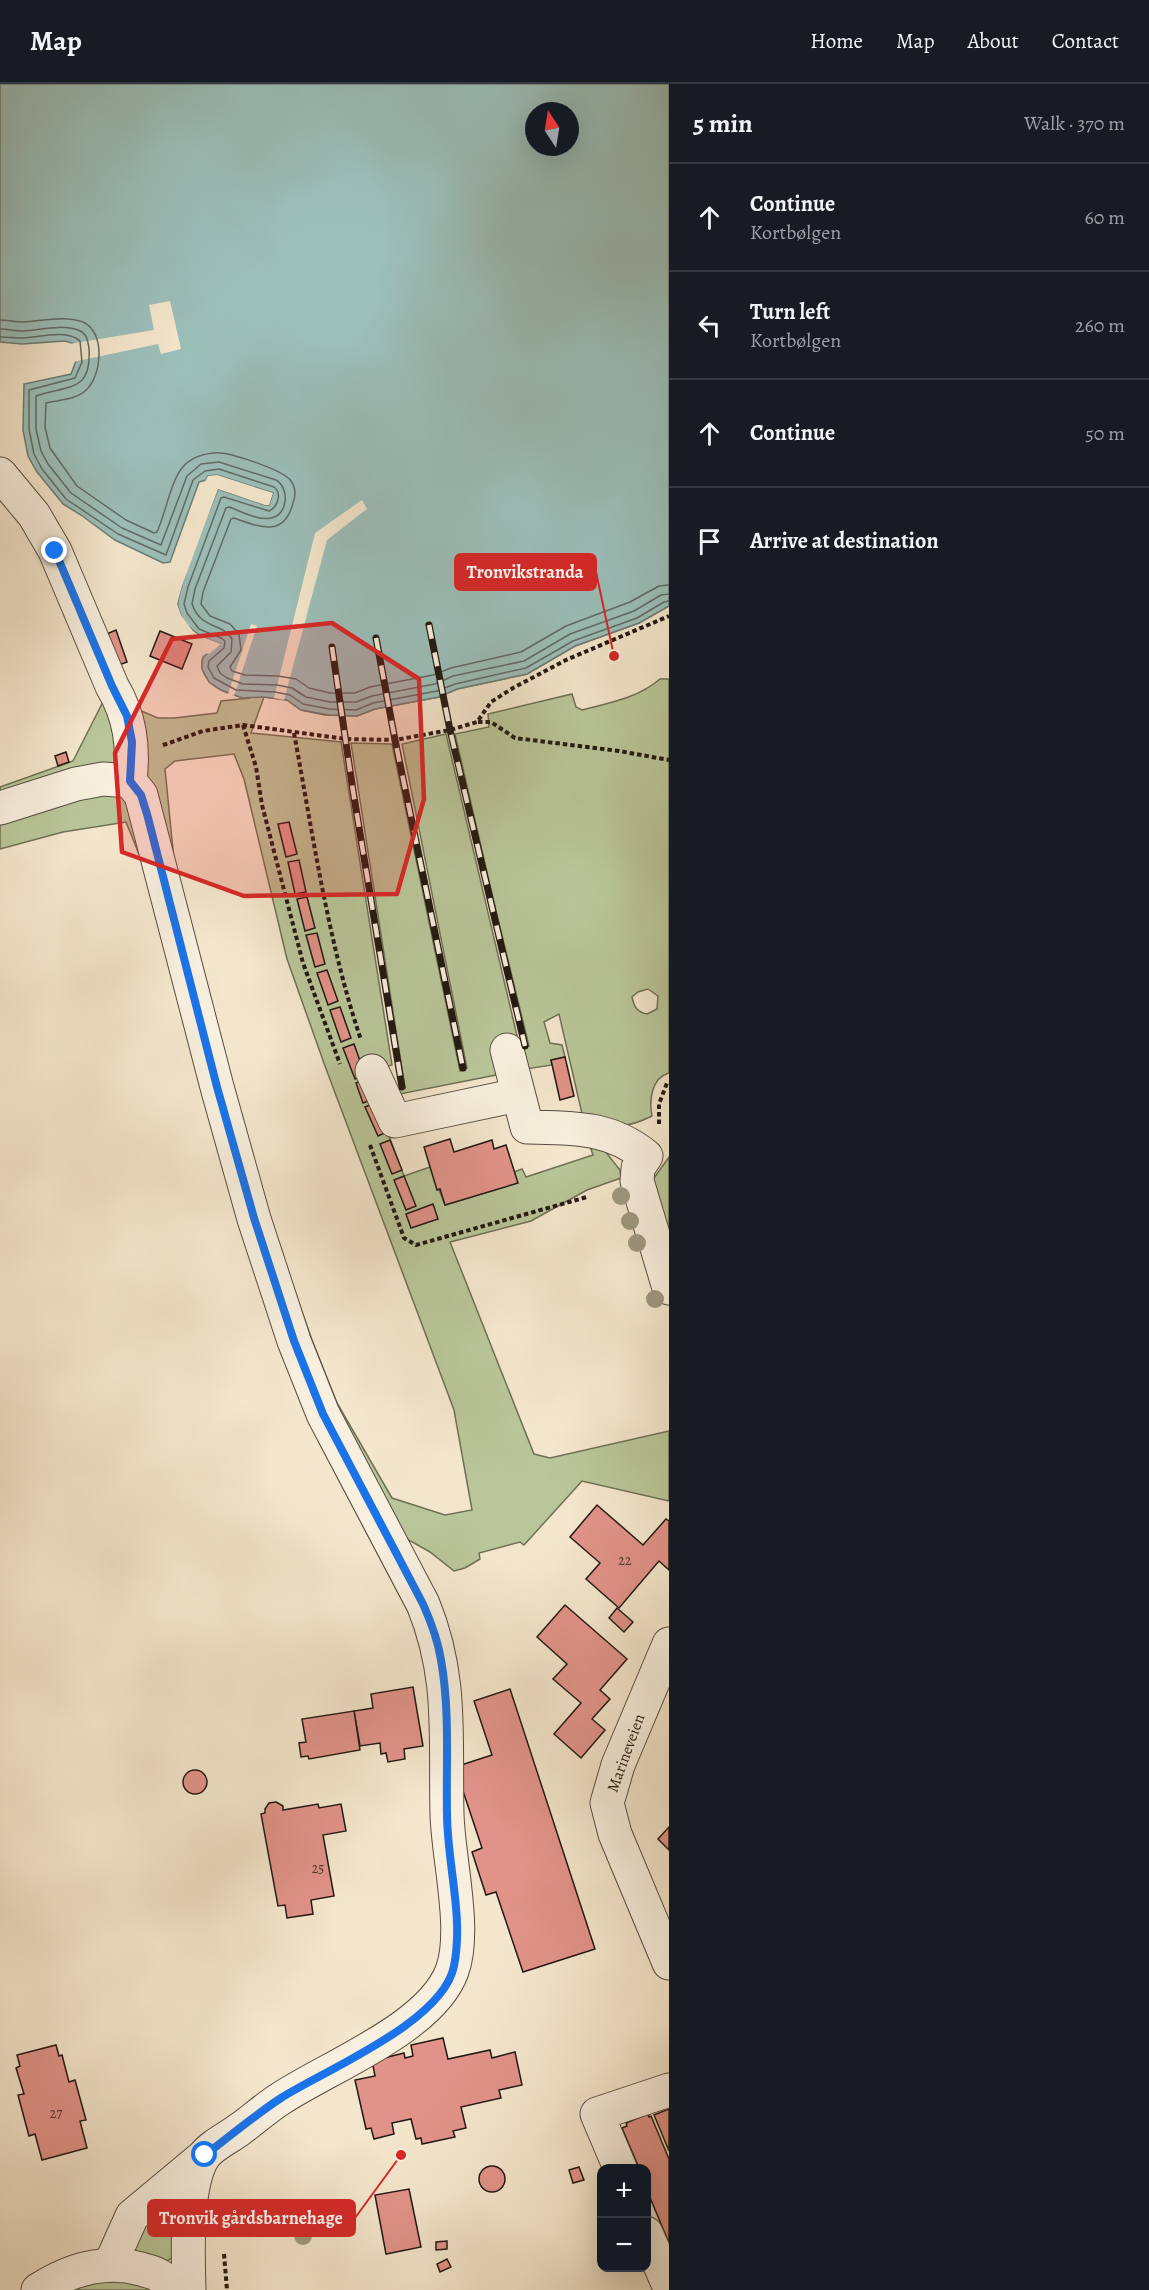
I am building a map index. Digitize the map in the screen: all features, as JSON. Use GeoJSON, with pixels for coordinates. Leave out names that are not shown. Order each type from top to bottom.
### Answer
{"type":"FeatureCollection","features":[{"type":"Feature","properties":{"kind":"street"},"geometry":{"type":"LineString","coordinates":[[0,474],[45,531],[127,716],[132,742],[130,781],[141,795],[147,814],[223,1109],[254,1218],[294,1341],[323,1414],[423,1604],[441,1659],[446,1694],[447,1817],[458,1936],[453,1969],[447,1984],[428,2009],[404,2027],[280,2098],[205,2155],[132,2216],[110,2265]]}},
{"type":"Feature","properties":{"kind":"street"},"geometry":{"type":"LineString","coordinates":[[0,808],[76,784],[102,779],[130,781]]}},
{"type":"Feature","properties":{"kind":"street"},"geometry":{"type":"LineString","coordinates":[[507,1050],[526,1127],[585,1129],[629,1143],[646,1156],[630,1183],[662,1265]]}},
{"type":"Feature","properties":{"kind":"street"},"geometry":{"type":"LineString","coordinates":[[372,1071],[395,1121],[518,1095]]}},
{"type":"Feature","properties":{"kind":"street","name":"Marineveien"},"geometry":{"type":"LineString","coordinates":[[669,1644],[618,1765],[607,1803],[615,1834],[669,1963]]}},
{"type":"Feature","properties":{"kind":"street"},"geometry":{"type":"LineString","coordinates":[[618,2164],[597,2114],[669,2090]]}},
{"type":"Feature","properties":{"kind":"street"},"geometry":{"type":"LineString","coordinates":[[189,2290],[192,2190],[205,2155]]}},
{"type":"Feature","properties":{"kind":"street"},"geometry":{"type":"LineString","coordinates":[[651,2245],[669,2286]]}},
{"type":"Feature","properties":{"kind":"street"},"geometry":{"type":"LineString","coordinates":[[38,2290],[56,2279],[82,2269],[110,2265],[158,2274],[176,2290]]}},
{"type":"Feature","properties":{"kind":"path"},"geometry":{"type":"LineString","coordinates":[[477,722],[491,702],[513,688],[566,660],[669,616]]}},
{"type":"Feature","properties":{"kind":"path"},"geometry":{"type":"LineString","coordinates":[[130,781],[145,753],[178,738],[203,731],[243,725],[346,739],[395,740],[450,730],[477,722],[491,722],[515,738],[620,751],[669,760]]}},
{"type":"Feature","properties":{"kind":"path"},"geometry":{"type":"LineString","coordinates":[[294,733],[348,1001],[372,1071]]}},
{"type":"Feature","properties":{"kind":"path"},"geometry":{"type":"LineString","coordinates":[[660,1132],[659,1104],[668,1082]]}},
{"type":"Feature","properties":{"kind":"path"},"geometry":{"type":"LineString","coordinates":[[224,2254],[227,2290]]}},
{"type":"Feature","properties":{"kind":"highlighted area"},"geometry":{"type":"Polygon","coordinates":[[[332,623],[419,679],[424,799],[397,894],[244,896],[122,852],[115,753],[172,639],[332,623]]]}},
{"type":"Feature","properties":{"kind":"green space"},"geometry":{"type":"Polygon","coordinates":[[[669,606],[639,623],[575,646],[527,674],[457,689],[439,697],[375,709],[357,716],[325,715],[301,710],[287,700],[264,697],[251,733],[341,742],[392,1065],[365,1072],[404,1176],[430,1167],[445,1205],[517,1183],[514,1172],[522,1169],[526,1177],[593,1155],[587,1137],[593,1136],[620,1170],[621,1178],[587,1190],[531,1221],[450,1242],[534,1454],[550,1458],[669,1431],[669,1501],[582,1481],[524,1545],[520,1542],[479,1553],[480,1559],[465,1568],[454,1571],[394,1528],[299,1330],[150,800],[139,710],[158,718],[174,718],[217,713],[221,701],[250,698],[227,693],[208,680],[202,663],[209,654],[669,606]],[[234,754],[175,761],[165,769],[174,860],[216,1032],[268,1215],[337,1403],[392,1498],[445,1515],[472,1510],[454,1410],[287,959],[244,779],[234,754]]]}},
{"type":"Feature","properties":{"kind":"green space"},"geometry":{"type":"Polygon","coordinates":[[[660,679],[669,679],[669,1073],[658,1080],[655,1085],[651,1097],[652,1116],[633,1124],[618,1125],[583,1118],[559,1014],[544,1022],[550,1043],[562,1045],[565,1057],[551,1060],[552,1065],[526,1069],[521,1049],[529,1046],[455,734],[489,727],[488,714],[572,694],[576,707],[582,710],[623,699],[651,686],[660,679]],[[648,989],[632,997],[636,1008],[647,1014],[657,1009],[658,996],[648,989]]]}},
{"type":"Feature","properties":{"kind":"green space"},"geometry":{"type":"Polygon","coordinates":[[[109,690],[123,766],[0,802],[0,787],[73,761],[109,690]]]}},
{"type":"Feature","properties":{"kind":"green space"},"geometry":{"type":"Polygon","coordinates":[[[446,734],[518,1040],[501,1074],[400,1094],[399,1090],[405,1088],[351,743],[392,744],[460,1071],[467,1068],[402,744],[446,734]]]}},
{"type":"Feature","properties":{"kind":"green space"},"geometry":{"type":"Polygon","coordinates":[[[97,791],[126,797],[203,1064],[416,1627],[321,1446],[287,1358],[147,874],[126,822],[63,832],[0,849],[0,818],[97,791]]]}},
{"type":"Feature","properties":{"kind":"green space"},"geometry":{"type":"Polygon","coordinates":[[[669,1157],[669,1241],[652,1189],[654,1178],[669,1157]]]}},
{"type":"Feature","properties":{"kind":"green space"},"geometry":{"type":"Polygon","coordinates":[[[158,2213],[170,2220],[174,2231],[173,2258],[164,2262],[137,2255],[132,2246],[138,2223],[158,2213]]]}},
{"type":"Feature","properties":{"kind":"green space"},"geometry":{"type":"Polygon","coordinates":[[[110,2273],[161,2290],[51,2290],[110,2273]]]}},
{"type":"Feature","properties":{"kind":"water"},"geometry":{"type":"Polygon","coordinates":[[[0,84],[669,84],[669,606],[639,623],[575,646],[527,674],[457,689],[439,697],[375,709],[357,716],[329,715],[301,710],[287,700],[264,697],[242,698],[221,690],[209,682],[202,669],[203,657],[220,644],[200,635],[184,621],[178,606],[182,585],[218,489],[265,505],[269,505],[273,493],[217,475],[208,476],[206,480],[199,482],[170,562],[163,563],[115,540],[63,504],[37,472],[28,456],[23,430],[24,384],[71,374],[76,361],[75,344],[65,341],[22,344],[0,342],[0,84]]]}},
{"type":"Feature","properties":{"kind":"pier"},"geometry":{"type":"Polygon","coordinates":[[[170,301],[181,349],[161,354],[158,344],[73,362],[72,346],[69,344],[154,330],[149,305],[170,301]]]}},
{"type":"Feature","properties":{"kind":"pier"},"geometry":{"type":"Polygon","coordinates":[[[217,475],[273,493],[269,505],[265,505],[218,489],[177,604],[181,615],[195,634],[221,644],[209,654],[205,653],[215,645],[193,637],[179,617],[174,604],[179,585],[216,487],[219,486],[265,502],[269,495],[217,478],[210,479],[204,484],[208,476],[217,475]]]}},
{"type":"Feature","properties":{"kind":"pier"},"geometry":{"type":"Polygon","coordinates":[[[362,500],[367,509],[327,540],[284,700],[274,698],[315,533],[362,500]]]}},
{"type":"Feature","properties":{"kind":"pier"},"geometry":{"type":"Polygon","coordinates":[[[251,624],[257,626],[234,696],[228,694],[251,624]]]}},
{"type":"Feature","properties":{"kind":"building"},"geometry":{"type":"Polygon","coordinates":[[[116,630],[127,662],[113,667],[102,636],[116,630]]]}},
{"type":"Feature","properties":{"kind":"building"},"geometry":{"type":"Polygon","coordinates":[[[160,631],[192,644],[182,669],[150,656],[160,631]]]}},
{"type":"Feature","properties":{"kind":"building"},"geometry":{"type":"Polygon","coordinates":[[[66,752],[69,762],[58,766],[55,756],[66,752]]]}},
{"type":"Feature","properties":{"kind":"building"},"geometry":{"type":"Polygon","coordinates":[[[289,822],[297,854],[286,857],[278,824],[289,822]]]}},
{"type":"Feature","properties":{"kind":"building"},"geometry":{"type":"Polygon","coordinates":[[[299,860],[306,892],[295,894],[288,862],[299,860]]]}},
{"type":"Feature","properties":{"kind":"building"},"geometry":{"type":"Polygon","coordinates":[[[307,897],[315,928],[305,931],[297,899],[307,897]]]}},
{"type":"Feature","properties":{"kind":"building"},"geometry":{"type":"Polygon","coordinates":[[[317,933],[325,964],[315,967],[306,935],[317,933]]]}},
{"type":"Feature","properties":{"kind":"building"},"geometry":{"type":"Polygon","coordinates":[[[327,970],[338,1001],[328,1005],[317,973],[327,970]]]}},
{"type":"Feature","properties":{"kind":"building"},"geometry":{"type":"Polygon","coordinates":[[[340,1007],[351,1038],[341,1042],[330,1010],[340,1007]]]}},
{"type":"Feature","properties":{"kind":"building"},"geometry":{"type":"Polygon","coordinates":[[[354,1044],[365,1075],[355,1079],[343,1048],[354,1044]]]}},
{"type":"Feature","properties":{"kind":"building"},"geometry":{"type":"Polygon","coordinates":[[[565,1057],[574,1096],[560,1100],[551,1060],[565,1057]]]}},
{"type":"Feature","properties":{"kind":"building"},"geometry":{"type":"Polygon","coordinates":[[[366,1079],[373,1099],[363,1103],[356,1083],[366,1079]]]}},
{"type":"Feature","properties":{"kind":"building"},"geometry":{"type":"Polygon","coordinates":[[[375,1103],[387,1132],[378,1136],[365,1107],[375,1103]]]}},
{"type":"Feature","properties":{"kind":"building"},"geometry":{"type":"Polygon","coordinates":[[[450,1139],[454,1152],[492,1140],[494,1149],[506,1145],[518,1183],[445,1205],[440,1189],[437,1190],[424,1147],[450,1139]]]}},
{"type":"Feature","properties":{"kind":"building"},"geometry":{"type":"Polygon","coordinates":[[[390,1140],[402,1170],[392,1174],[380,1144],[390,1140]]]}},
{"type":"Feature","properties":{"kind":"building"},"geometry":{"type":"Polygon","coordinates":[[[404,1176],[416,1206],[406,1210],[394,1180],[404,1176]]]}},
{"type":"Feature","properties":{"kind":"building"},"geometry":{"type":"Polygon","coordinates":[[[433,1204],[438,1219],[411,1228],[406,1214],[433,1204]]]}},
{"type":"Feature","properties":{"kind":"building"},"geometry":{"type":"Polygon","coordinates":[[[597,1505],[643,1545],[666,1519],[669,1521],[669,1570],[659,1561],[619,1608],[586,1579],[600,1563],[570,1537],[597,1505]]]}},
{"type":"Feature","properties":{"kind":"building"},"geometry":{"type":"Polygon","coordinates":[[[565,1605],[627,1659],[600,1690],[610,1699],[592,1719],[605,1730],[581,1758],[554,1734],[581,1703],[553,1679],[567,1664],[537,1637],[565,1605]]]}},
{"type":"Feature","properties":{"kind":"building"},"geometry":{"type":"Polygon","coordinates":[[[617,1608],[633,1622],[624,1632],[609,1618],[617,1608]]]}},
{"type":"Feature","properties":{"kind":"building"},"geometry":{"type":"Polygon","coordinates":[[[413,1687],[423,1746],[404,1749],[405,1759],[388,1762],[386,1753],[381,1754],[380,1743],[360,1746],[354,1711],[373,1708],[371,1694],[413,1687]]]}},
{"type":"Feature","properties":{"kind":"building"},"geometry":{"type":"Polygon","coordinates":[[[510,1689],[595,1949],[523,1972],[496,1892],[486,1895],[472,1852],[482,1848],[455,1767],[492,1755],[474,1701],[510,1689]]]}},
{"type":"Feature","properties":{"kind":"building"},"geometry":{"type":"Polygon","coordinates":[[[354,1711],[360,1750],[309,1759],[308,1756],[301,1757],[299,1743],[306,1742],[302,1719],[354,1711]]]}},
{"type":"Feature","properties":{"kind":"building"},"geometry":{"type":"Polygon","coordinates":[[[195,1770],[204,1773],[207,1782],[204,1791],[195,1794],[186,1791],[183,1782],[186,1773],[195,1770]]]}},
{"type":"Feature","properties":{"kind":"building"},"geometry":{"type":"Polygon","coordinates":[[[276,1802],[283,1806],[283,1810],[318,1804],[319,1808],[341,1804],[346,1831],[323,1835],[334,1896],[311,1900],[313,1914],[287,1918],[285,1905],[278,1906],[261,1814],[265,1813],[269,1803],[276,1802]]]}},
{"type":"Feature","properties":{"kind":"building"},"geometry":{"type":"Polygon","coordinates":[[[669,1827],[669,1850],[658,1839],[669,1827]]]}},
{"type":"Feature","properties":{"kind":"building"},"geometry":{"type":"Polygon","coordinates":[[[443,2038],[448,2059],[490,2050],[492,2058],[515,2052],[522,2085],[499,2090],[501,2098],[461,2107],[466,2128],[453,2131],[455,2137],[422,2144],[421,2138],[416,2139],[411,2119],[392,2123],[394,2134],[374,2139],[371,2128],[366,2129],[355,2080],[375,2076],[372,2061],[404,2053],[405,2058],[413,2056],[411,2045],[443,2038]]]}},
{"type":"Feature","properties":{"kind":"building"},"geometry":{"type":"Polygon","coordinates":[[[56,2045],[59,2056],[62,2055],[69,2082],[75,2080],[86,2120],[80,2121],[87,2148],[42,2160],[35,2134],[29,2136],[18,2095],[24,2094],[16,2068],[20,2066],[17,2055],[56,2045]]]}},
{"type":"Feature","properties":{"kind":"building"},"geometry":{"type":"Polygon","coordinates":[[[669,2109],[669,2151],[654,2115],[669,2109]]]}},
{"type":"Feature","properties":{"kind":"building"},"geometry":{"type":"Polygon","coordinates":[[[648,2114],[649,2117],[651,2116],[669,2159],[669,2243],[651,2200],[651,2164],[637,2164],[622,2128],[627,2126],[626,2123],[648,2114]]]}},
{"type":"Feature","properties":{"kind":"building"},"geometry":{"type":"Polygon","coordinates":[[[492,2166],[501,2170],[505,2179],[501,2188],[492,2192],[483,2188],[479,2179],[483,2170],[492,2166]]]}},
{"type":"Feature","properties":{"kind":"building"},"geometry":{"type":"Polygon","coordinates":[[[579,2167],[584,2180],[573,2183],[569,2170],[579,2167]]]}},
{"type":"Feature","properties":{"kind":"building"},"geometry":{"type":"Polygon","coordinates":[[[409,2189],[421,2247],[386,2254],[375,2195],[409,2189]]]}},
{"type":"Feature","properties":{"kind":"building"},"geometry":{"type":"Polygon","coordinates":[[[447,2241],[447,2249],[436,2250],[436,2242],[447,2241]]]}},
{"type":"Feature","properties":{"kind":"building"},"geometry":{"type":"Polygon","coordinates":[[[447,2259],[451,2267],[440,2272],[437,2264],[447,2259]]]}},
{"type":"Feature","properties":{"kind":"railway"},"geometry":{"type":"LineString","coordinates":[[429,625],[450,730],[525,1046]]}},
{"type":"Feature","properties":{"kind":"railway"},"geometry":{"type":"LineString","coordinates":[[376,638],[463,1068]]}},
{"type":"Feature","properties":{"kind":"railway"},"geometry":{"type":"LineString","coordinates":[[332,647],[353,791],[402,1087]]}},
{"type":"Feature","properties":{"kind":"place","name":"Tronvikstranda"},"geometry":{"type":"Point","coordinates":[614,656]}},
{"type":"Feature","properties":{"kind":"place","name":"Tronvik gårdsbarnehage"},"geometry":{"type":"Point","coordinates":[401,2155]}},
{"type":"Feature","properties":{"kind":"route"},"geometry":{"type":"LineString","coordinates":[[55,551],[127,716],[132,742],[130,781],[141,795],[147,814],[217,1087],[254,1218],[294,1341],[323,1414],[423,1604],[441,1659],[446,1694],[447,1817],[458,1936],[453,1969],[447,1984],[428,2009],[404,2027],[280,2098],[205,2155]]}}]}
